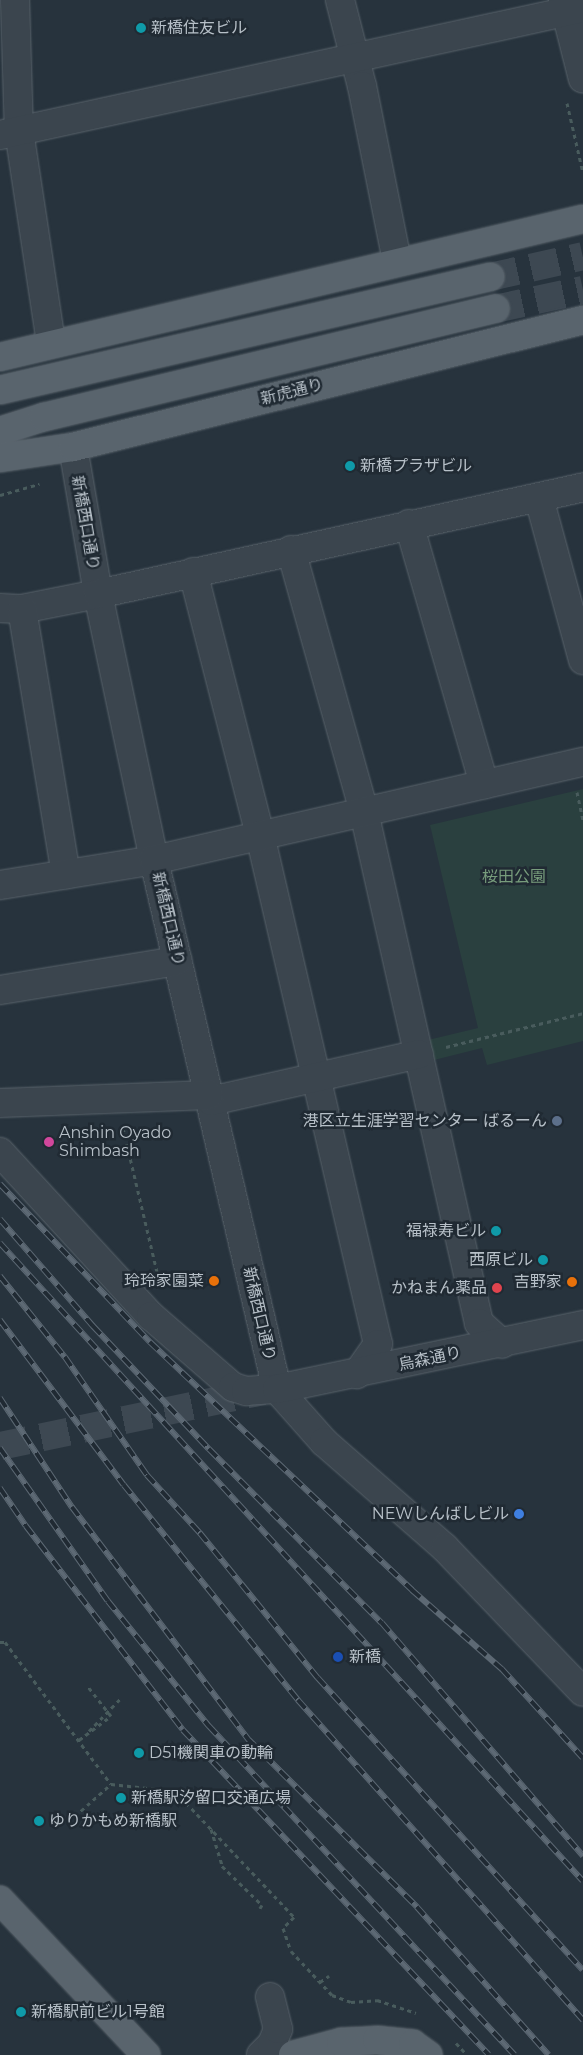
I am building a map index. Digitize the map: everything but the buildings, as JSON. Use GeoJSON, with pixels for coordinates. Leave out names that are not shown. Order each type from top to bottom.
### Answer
{"type":"FeatureCollection","features":[{"type":"Feature","properties":{"kind":"main road"},"geometry":{"type":"LineString","coordinates":[[0,356],[50,342],[583,219]]}},
{"type":"Feature","properties":{"kind":"main road"},"geometry":{"type":"LineString","coordinates":[[0,390],[490,277]]}},
{"type":"Feature","properties":{"kind":"main road"},"geometry":{"type":"LineString","coordinates":[[0,431],[44,417],[496,309]]}},
{"type":"Feature","properties":{"kind":"main road","name":"新虎通り"},"geometry":{"type":"LineString","coordinates":[[0,458],[73,447],[583,320]]}},
{"type":"Feature","properties":{"kind":"main road"},"geometry":{"type":"LineString","coordinates":[[0,1900],[146,2055]]}},
{"type":"Feature","properties":{"kind":"main road"},"geometry":{"type":"LineString","coordinates":[[294,2055],[341,2042],[377,2040],[412,2044],[428,2055]]}},
{"type":"Feature","properties":{"kind":"street"},"geometry":{"type":"LineString","coordinates":[[15,0],[9,133],[50,342]]}},
{"type":"Feature","properties":{"kind":"street"},"geometry":{"type":"LineString","coordinates":[[340,0],[353,58],[362,86],[397,261]]}},
{"type":"Feature","properties":{"kind":"street"},"geometry":{"type":"LineString","coordinates":[[9,133],[353,58],[571,6],[583,79]]}},
{"type":"Feature","properties":{"kind":"street","name":"新橋西口通り"},"geometry":{"type":"LineString","coordinates":[[73,447],[98,594],[154,860],[277,1388]]}},
{"type":"Feature","properties":{"kind":"street"},"geometry":{"type":"LineString","coordinates":[[66,874],[11,608],[98,594],[408,524],[539,498],[583,486]]}},
{"type":"Feature","properties":{"kind":"street"},"geometry":{"type":"LineString","coordinates":[[539,498],[583,660]]}},
{"type":"Feature","properties":{"kind":"street"},"geometry":{"type":"LineString","coordinates":[[408,524],[484,784]]}},
{"type":"Feature","properties":{"kind":"street"},"geometry":{"type":"LineString","coordinates":[[291,550],[364,812],[479,1323],[502,1344]]}},
{"type":"Feature","properties":{"kind":"street"},"geometry":{"type":"LineString","coordinates":[[193,572],[260,835],[378,1344],[357,1374]]}},
{"type":"Feature","properties":{"kind":"street"},"geometry":{"type":"LineString","coordinates":[[0,885],[154,860],[583,762]]}},
{"type":"Feature","properties":{"kind":"street"},"geometry":{"type":"LineString","coordinates":[[0,990],[178,960]]}},
{"type":"Feature","properties":{"kind":"street"},"geometry":{"type":"LineString","coordinates":[[0,1102],[210,1098],[419,1054]]}},
{"type":"Feature","properties":{"kind":"street","name":"烏森通り"},"geometry":{"type":"LineString","coordinates":[[0,1152],[151,1316],[225,1381],[246,1391],[277,1388],[357,1374],[583,1325]]}},
{"type":"Feature","properties":{"kind":"street"},"geometry":{"type":"LineString","coordinates":[[277,1388],[324,1442],[446,1548],[583,1692]]}},
{"type":"Feature","properties":{"kind":"street"},"geometry":{"type":"LineString","coordinates":[[261,2055],[272,2044],[278,2029],[270,1997]]}},
{"type":"Feature","properties":{"kind":"path"},"geometry":{"type":"LineString","coordinates":[[566,99],[583,173]]}},
{"type":"Feature","properties":{"kind":"path"},"geometry":{"type":"LineString","coordinates":[[0,494],[42,484]]}},
{"type":"Feature","properties":{"kind":"path"},"geometry":{"type":"LineString","coordinates":[[419,1054],[583,1013]]}},
{"type":"Feature","properties":{"kind":"path"},"geometry":{"type":"LineString","coordinates":[[123,1126],[161,1290]]}},
{"type":"Feature","properties":{"kind":"path"},"geometry":{"type":"LineString","coordinates":[[0,1642],[5,1642],[111,1784],[174,1791],[294,1917],[283,1928],[291,1951],[337,1999],[351,2002],[377,2000],[424,2015]]}},
{"type":"Feature","properties":{"kind":"path"},"geometry":{"type":"LineString","coordinates":[[79,1740],[111,1716],[88,1687]]}},
{"type":"Feature","properties":{"kind":"path"},"geometry":{"type":"LineString","coordinates":[[79,1740],[121,1698]]}},
{"type":"Feature","properties":{"kind":"path"},"geometry":{"type":"LineString","coordinates":[[75,1816],[111,1784]]}},
{"type":"Feature","properties":{"kind":"path"},"geometry":{"type":"LineString","coordinates":[[210,1829],[222,1866],[262,1905],[260,1908]]}},
{"type":"Feature","properties":{"kind":"path"},"geometry":{"type":"LineString","coordinates":[[320,1982],[329,1976]]}},
{"type":"Feature","properties":{"kind":"path"},"geometry":{"type":"LineString","coordinates":[[450,2037],[467,2055]]}},
{"type":"Feature","properties":{"kind":"green space","name":"桜田公園"},"geometry":{"type":"Polygon","coordinates":[[[583,789],[583,1041],[487,1065],[482,1048],[434,1060],[428,1040],[478,1028],[430,825],[583,789]]]}},
{"type":"Feature","properties":{"kind":"tunnel"},"geometry":{"type":"LineString","coordinates":[[490,277],[583,256]]}},
{"type":"Feature","properties":{"kind":"tunnel"},"geometry":{"type":"LineString","coordinates":[[495,309],[583,290]]}},
{"type":"Feature","properties":{"kind":"tunnel"},"geometry":{"type":"LineString","coordinates":[[0,1446],[263,1391]]}},
{"type":"Feature","properties":{"kind":"railway"},"geometry":{"type":"LineString","coordinates":[[0,1184],[150,1342],[412,1590],[502,1669],[583,1758]]}},
{"type":"Feature","properties":{"kind":"railway"},"geometry":{"type":"LineString","coordinates":[[0,1219],[93,1326],[209,1449],[382,1623],[583,1856]]}},
{"type":"Feature","properties":{"kind":"railway"},"geometry":{"type":"LineString","coordinates":[[0,1243],[583,1881]]}},
{"type":"Feature","properties":{"kind":"railway"},"geometry":{"type":"LineString","coordinates":[[0,1276],[65,1357],[147,1475],[200,1533],[318,1678],[583,1970]]}},
{"type":"Feature","properties":{"kind":"railway"},"geometry":{"type":"LineString","coordinates":[[0,1320],[124,1485],[298,1700],[583,2020]]}},
{"type":"Feature","properties":{"kind":"railway"},"geometry":{"type":"LineString","coordinates":[[0,1398],[72,1507],[249,1740],[417,1907],[549,2055]]}},
{"type":"Feature","properties":{"kind":"railway"},"geometry":{"type":"LineString","coordinates":[[0,1448],[108,1601],[209,1726],[515,2055]]}},
{"type":"Feature","properties":{"kind":"railway"},"geometry":{"type":"LineString","coordinates":[[0,1488],[26,1526],[183,1730],[489,2055]]}},
{"type":"Feature","properties":{"kind":"place","name":"新橋住友ビル"},"geometry":{"type":"Point","coordinates":[141,28]}},
{"type":"Feature","properties":{"kind":"place","name":"新橋プラザビル"},"geometry":{"type":"Point","coordinates":[350,466]}},
{"type":"Feature","properties":{"kind":"place","name":"港区立生涯学習センター ばるーん"},"geometry":{"type":"Point","coordinates":[557,1121]}},
{"type":"Feature","properties":{"kind":"place","name":"Anshin Oyado Shimbash"},"geometry":{"type":"Point","coordinates":[49,1142]}},
{"type":"Feature","properties":{"kind":"place","name":"福禄寿ビル"},"geometry":{"type":"Point","coordinates":[496,1231]}},
{"type":"Feature","properties":{"kind":"place","name":"西原ビル"},"geometry":{"type":"Point","coordinates":[543,1260]}},
{"type":"Feature","properties":{"kind":"place","name":"玲玲家園菜"},"geometry":{"type":"Point","coordinates":[214,1281]}},
{"type":"Feature","properties":{"kind":"place","name":"吉野家"},"geometry":{"type":"Point","coordinates":[572,1282]}},
{"type":"Feature","properties":{"kind":"place","name":"かねまん薬品"},"geometry":{"type":"Point","coordinates":[497,1288]}},
{"type":"Feature","properties":{"kind":"place","name":"NEWしんばしビル"},"geometry":{"type":"Point","coordinates":[519,1514]}},
{"type":"Feature","properties":{"kind":"place","name":"新橋"},"geometry":{"type":"Point","coordinates":[338,1657]}},
{"type":"Feature","properties":{"kind":"place","name":"D51機関車の動輪"},"geometry":{"type":"Point","coordinates":[139,1753]}},
{"type":"Feature","properties":{"kind":"place","name":"新橋駅汐留口交通広場"},"geometry":{"type":"Point","coordinates":[121,1798]}},
{"type":"Feature","properties":{"kind":"place","name":"ゆりかもめ新橋駅"},"geometry":{"type":"Point","coordinates":[39,1821]}},
{"type":"Feature","properties":{"kind":"place","name":"新橋駅前ビル1号館"},"geometry":{"type":"Point","coordinates":[21,2012]}}]}
